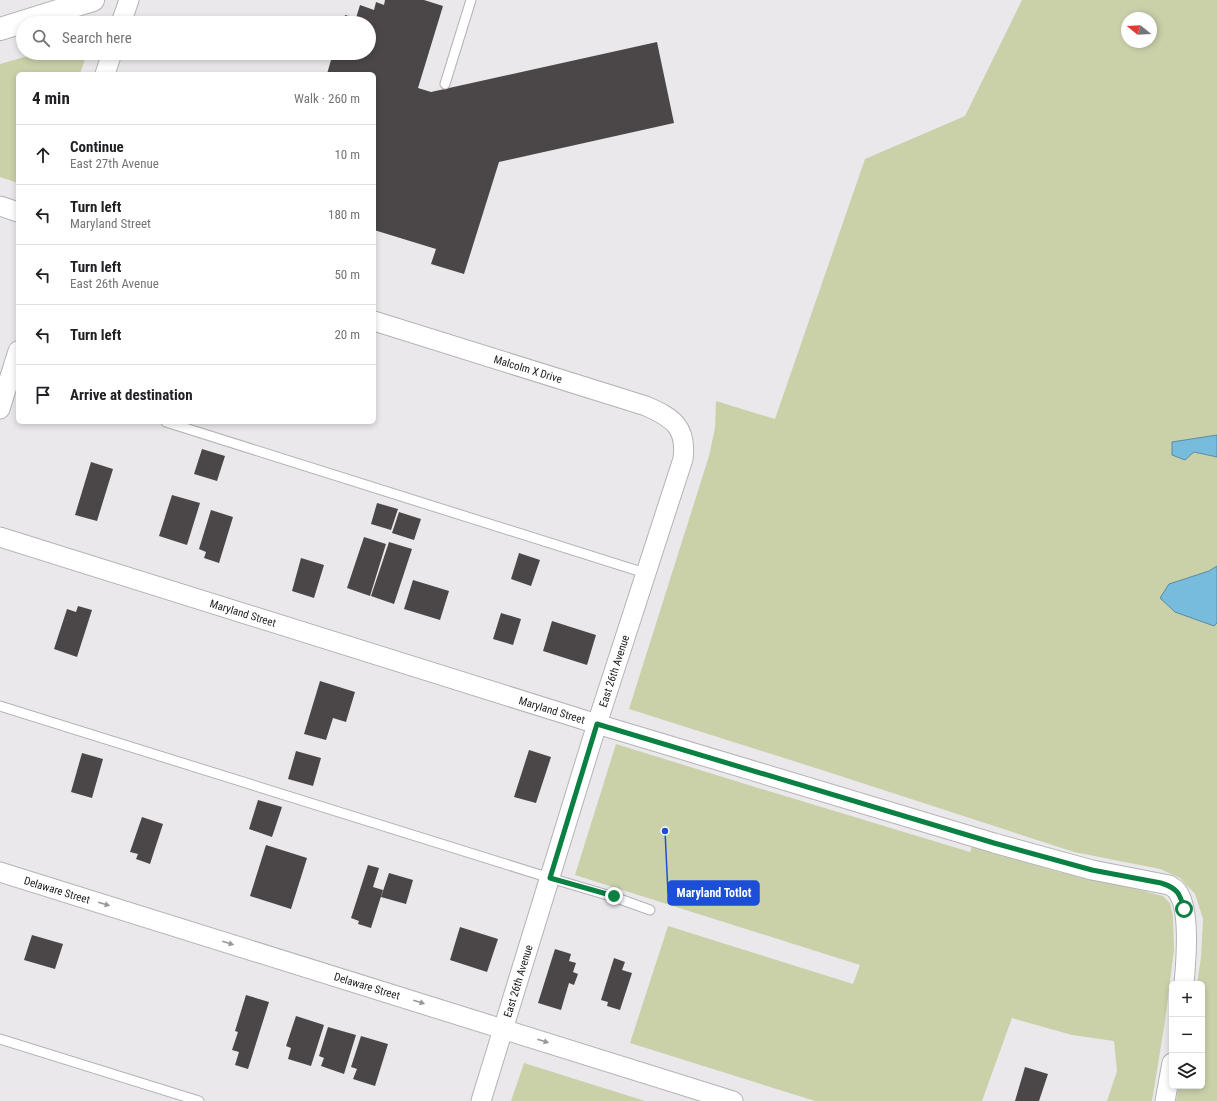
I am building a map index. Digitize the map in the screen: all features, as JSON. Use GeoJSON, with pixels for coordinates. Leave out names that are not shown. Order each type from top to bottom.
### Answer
{"type":"FeatureCollection","features":[{"type":"Feature","properties":{"kind":"street"},"geometry":{"type":"LineString","coordinates":[[42,16],[93,0]]}},
{"type":"Feature","properties":{"kind":"street"},"geometry":{"type":"LineString","coordinates":[[123,16],[129,0]]}},
{"type":"Feature","properties":{"kind":"street"},"geometry":{"type":"LineString","coordinates":[[0,29],[16,24]]}},
{"type":"Feature","properties":{"kind":"street"},"geometry":{"type":"LineString","coordinates":[[106,72],[110,60]]}},
{"type":"Feature","properties":{"kind":"street"},"geometry":{"type":"LineString","coordinates":[[0,206],[16,211]]}},
{"type":"Feature","properties":{"kind":"street","name":"Malcolm X Drive"},"geometry":{"type":"LineString","coordinates":[[376,322],[646,406],[669,418],[677,426]]}},
{"type":"Feature","properties":{"kind":"street"},"geometry":{"type":"LineString","coordinates":[[0,409],[16,356]]}},
{"type":"Feature","properties":{"kind":"street","name":"East 26th Avenue"},"geometry":{"type":"LineString","coordinates":[[481,1101],[597,724],[683,459],[684,441],[677,426]]}},
{"type":"Feature","properties":{"kind":"street","name":"Maryland Street"},"geometry":{"type":"LineString","coordinates":[[0,538],[597,724],[994,843],[1092,870],[1170,885],[1176,890],[1181,898],[1184,909],[1186,923],[1184,981]]}},
{"type":"Feature","properties":{"kind":"street","name":"Delaware Street"},"geometry":{"type":"LineString","coordinates":[[0,872],[733,1101]]}},
{"type":"Feature","properties":{"kind":"street"},"geometry":{"type":"LineString","coordinates":[[1165,1101],[1169,1079]]}},
{"type":"Feature","properties":{"kind":"lane"},"geometry":{"type":"LineString","coordinates":[[445,84],[471,0]]}},
{"type":"Feature","properties":{"kind":"lane"},"geometry":{"type":"LineString","coordinates":[[172,424],[645,573]]}},
{"type":"Feature","properties":{"kind":"lane"},"geometry":{"type":"LineString","coordinates":[[0,706],[550,878],[614,896],[650,910]]}},
{"type":"Feature","properties":{"kind":"lane"},"geometry":{"type":"LineString","coordinates":[[0,1039],[199,1101]]}},
{"type":"Feature","properties":{"kind":"green space"},"geometry":{"type":"Polygon","coordinates":[[[1022,0],[1217,0],[1217,435],[1172,442],[1194,452],[1217,457],[1217,566],[1209,571],[1214,626],[1217,623],[1217,1101],[1176,1101],[1178,1089],[1205,1089],[1205,981],[1197,981],[1201,957],[1203,919],[1195,894],[1180,878],[1160,869],[1074,852],[629,709],[709,456],[715,428],[716,401],[775,419],[865,159],[965,116],[1022,0]]]}},
{"type":"Feature","properties":{"kind":"green space"},"geometry":{"type":"Polygon","coordinates":[[[16,59],[85,60],[81,72],[16,72],[16,182],[0,177],[0,64],[16,59]]]}},
{"type":"Feature","properties":{"kind":"green space"},"geometry":{"type":"Polygon","coordinates":[[[616,744],[970,852],[972,847],[1063,873],[1089,877],[1163,896],[1170,903],[1173,916],[1174,950],[1165,1021],[1152,1101],[1107,1101],[1117,1071],[1114,1041],[1072,1035],[1012,1018],[982,1101],[815,1101],[630,1043],[668,926],[853,984],[860,965],[575,875],[616,744]]]}},
{"type":"Feature","properties":{"kind":"green space"},"geometry":{"type":"Polygon","coordinates":[[[524,1063],[645,1101],[511,1101],[524,1063]]]}},
{"type":"Feature","properties":{"kind":"water"},"geometry":{"type":"Polygon","coordinates":[[[1217,435],[1217,457],[1194,452],[1185,460],[1172,455],[1172,442],[1217,435]]]}},
{"type":"Feature","properties":{"kind":"water"},"geometry":{"type":"Polygon","coordinates":[[[1217,566],[1217,623],[1214,626],[1175,612],[1160,598],[1169,584],[1209,571],[1217,566]]]}},
{"type":"Feature","properties":{"kind":"building"},"geometry":{"type":"Polygon","coordinates":[[[385,0],[424,0],[443,6],[418,88],[431,92],[657,42],[674,123],[499,162],[464,274],[431,264],[436,249],[376,231],[376,72],[328,72],[331,60],[376,60],[376,16],[357,16],[360,5],[374,10],[376,2],[384,5],[385,0]]]}},
{"type":"Feature","properties":{"kind":"building"},"geometry":{"type":"Polygon","coordinates":[[[202,449],[225,456],[217,481],[194,474],[202,449]]]}},
{"type":"Feature","properties":{"kind":"building"},"geometry":{"type":"Polygon","coordinates":[[[91,462],[113,469],[97,521],[75,515],[91,462]]]}},
{"type":"Feature","properties":{"kind":"building"},"geometry":{"type":"Polygon","coordinates":[[[172,495],[200,503],[187,545],[159,536],[172,495]]]}},
{"type":"Feature","properties":{"kind":"building"},"geometry":{"type":"Polygon","coordinates":[[[377,503],[398,509],[391,530],[371,524],[377,503]]]}},
{"type":"Feature","properties":{"kind":"building"},"geometry":{"type":"Polygon","coordinates":[[[211,510],[233,517],[219,563],[204,558],[206,552],[199,549],[211,510]]]}},
{"type":"Feature","properties":{"kind":"building"},"geometry":{"type":"Polygon","coordinates":[[[399,512],[421,519],[414,540],[392,533],[399,512]]]}},
{"type":"Feature","properties":{"kind":"building"},"geometry":{"type":"Polygon","coordinates":[[[364,537],[386,544],[370,596],[347,588],[364,537]]]}},
{"type":"Feature","properties":{"kind":"building"},"geometry":{"type":"Polygon","coordinates":[[[389,542],[412,549],[394,604],[371,596],[389,542]]]}},
{"type":"Feature","properties":{"kind":"building"},"geometry":{"type":"Polygon","coordinates":[[[519,553],[540,560],[531,586],[511,579],[519,553]]]}},
{"type":"Feature","properties":{"kind":"building"},"geometry":{"type":"Polygon","coordinates":[[[301,558],[324,565],[314,598],[292,591],[301,558]]]}},
{"type":"Feature","properties":{"kind":"building"},"geometry":{"type":"Polygon","coordinates":[[[413,580],[449,591],[440,620],[404,609],[413,580]]]}},
{"type":"Feature","properties":{"kind":"building"},"geometry":{"type":"Polygon","coordinates":[[[78,606],[92,610],[77,657],[54,649],[67,609],[76,612],[78,606]]]}},
{"type":"Feature","properties":{"kind":"building"},"geometry":{"type":"Polygon","coordinates":[[[501,613],[521,619],[513,645],[493,639],[501,613]]]}},
{"type":"Feature","properties":{"kind":"building"},"geometry":{"type":"Polygon","coordinates":[[[552,621],[596,635],[587,665],[543,651],[552,621]]]}},
{"type":"Feature","properties":{"kind":"building"},"geometry":{"type":"Polygon","coordinates":[[[320,681],[355,692],[346,722],[333,718],[326,740],[304,734],[320,681]]]}},
{"type":"Feature","properties":{"kind":"building"},"geometry":{"type":"Polygon","coordinates":[[[529,750],[551,757],[536,803],[514,797],[529,750]]]}},
{"type":"Feature","properties":{"kind":"building"},"geometry":{"type":"Polygon","coordinates":[[[296,751],[321,758],[313,786],[288,779],[296,751]]]}},
{"type":"Feature","properties":{"kind":"building"},"geometry":{"type":"Polygon","coordinates":[[[82,753],[103,759],[92,798],[71,792],[82,753]]]}},
{"type":"Feature","properties":{"kind":"building"},"geometry":{"type":"Polygon","coordinates":[[[258,800],[282,807],[272,837],[249,829],[258,800]]]}},
{"type":"Feature","properties":{"kind":"building"},"geometry":{"type":"Polygon","coordinates":[[[142,817],[163,824],[150,864],[136,859],[138,854],[130,852],[142,817]]]}},
{"type":"Feature","properties":{"kind":"building"},"geometry":{"type":"Polygon","coordinates":[[[266,845],[307,858],[291,909],[250,896],[266,845]]]}},
{"type":"Feature","properties":{"kind":"building"},"geometry":{"type":"Polygon","coordinates":[[[368,865],[379,868],[373,887],[383,890],[371,928],[358,924],[359,921],[351,918],[368,865]]]}},
{"type":"Feature","properties":{"kind":"building"},"geometry":{"type":"Polygon","coordinates":[[[389,873],[413,880],[406,904],[381,897],[389,873]]]}},
{"type":"Feature","properties":{"kind":"building"},"geometry":{"type":"Polygon","coordinates":[[[460,927],[498,939],[487,972],[450,960],[460,927]]]}},
{"type":"Feature","properties":{"kind":"building"},"geometry":{"type":"Polygon","coordinates":[[[32,935],[63,944],[55,969],[24,960],[32,935]]]}},
{"type":"Feature","properties":{"kind":"building"},"geometry":{"type":"Polygon","coordinates":[[[555,949],[571,954],[569,961],[576,963],[573,972],[578,974],[574,985],[569,983],[561,1010],[538,1003],[555,949]]]}},
{"type":"Feature","properties":{"kind":"building"},"geometry":{"type":"Polygon","coordinates":[[[614,958],[625,962],[622,970],[632,973],[620,1010],[607,1006],[608,1002],[601,1000],[614,958]]]}},
{"type":"Feature","properties":{"kind":"building"},"geometry":{"type":"Polygon","coordinates":[[[246,995],[269,1002],[248,1069],[235,1065],[239,1052],[232,1050],[238,1032],[235,1031],[246,995]]]}},
{"type":"Feature","properties":{"kind":"building"},"geometry":{"type":"Polygon","coordinates":[[[296,1016],[324,1025],[311,1066],[288,1059],[291,1048],[286,1046],[296,1016]]]}},
{"type":"Feature","properties":{"kind":"building"},"geometry":{"type":"Polygon","coordinates":[[[328,1027],[356,1035],[344,1074],[321,1066],[324,1058],[319,1056],[328,1027]]]}},
{"type":"Feature","properties":{"kind":"building"},"geometry":{"type":"Polygon","coordinates":[[[361,1036],[388,1044],[375,1086],[353,1079],[357,1069],[351,1067],[361,1036]]]}},
{"type":"Feature","properties":{"kind":"building"},"geometry":{"type":"Polygon","coordinates":[[[1025,1067],[1048,1074],[1039,1101],[1015,1101],[1025,1067]]]}},
{"type":"Feature","properties":{"kind":"place","name":"Maryland Totlot"},"geometry":{"type":"Point","coordinates":[665,831]}},
{"type":"Feature","properties":{"kind":"route"},"geometry":{"type":"LineString","coordinates":[[614,896],[550,878],[597,724],[994,843],[1092,870],[1170,885],[1176,890],[1181,898],[1184,909]]}}]}
